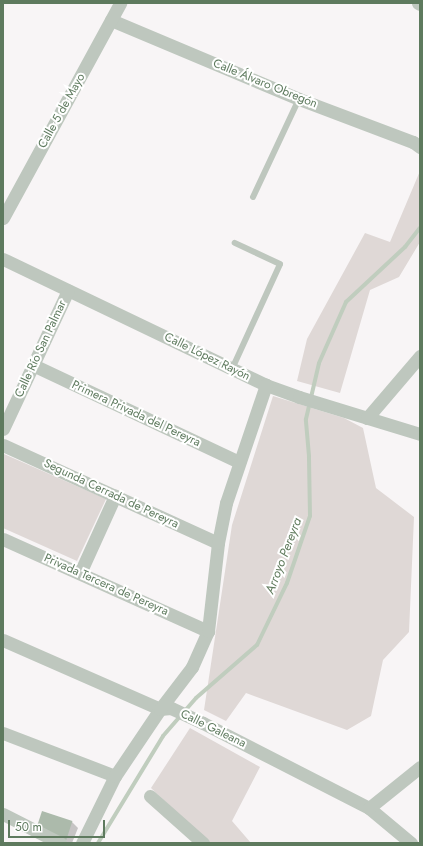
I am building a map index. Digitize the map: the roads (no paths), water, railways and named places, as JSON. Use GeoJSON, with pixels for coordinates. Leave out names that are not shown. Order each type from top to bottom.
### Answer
{"type":"FeatureCollection","features":[{"type":"Feature","properties":{"kind":"street","name":"Calle 5 de Mayo"},"geometry":{"type":"LineString","coordinates":[[3,218],[120,3]]}},
{"type":"Feature","properties":{"kind":"street","name":"Calle Álvaro Obregón"},"geometry":{"type":"LineString","coordinates":[[111,20],[299,99],[420,146]]}},
{"type":"Feature","properties":{"kind":"street","name":"Calle López Rayón"},"geometry":{"type":"LineString","coordinates":[[3,259],[266,385],[298,397],[420,434]]}},
{"type":"Feature","properties":{"kind":"street","name":"Calle Río San Palmar"},"geometry":{"type":"LineString","coordinates":[[3,429],[68,290]]}},
{"type":"Feature","properties":{"kind":"street"},"geometry":{"type":"LineString","coordinates":[[367,418],[420,356]]}},
{"type":"Feature","properties":{"kind":"street","name":"Primera Privada del Pereyra"},"geometry":{"type":"LineString","coordinates":[[33,365],[239,462]]}},
{"type":"Feature","properties":{"kind":"street"},"geometry":{"type":"LineString","coordinates":[[82,843],[115,776],[165,708],[192,667],[208,631],[218,543],[226,503],[266,385]]}},
{"type":"Feature","properties":{"kind":"street","name":"Segunda Cerrada de Pereyra"},"geometry":{"type":"LineString","coordinates":[[3,445],[218,543]]}},
{"type":"Feature","properties":{"kind":"street"},"geometry":{"type":"LineString","coordinates":[[80,573],[115,496]]}},
{"type":"Feature","properties":{"kind":"street","name":"Privada Tercera de Pereyra"},"geometry":{"type":"LineString","coordinates":[[3,539],[208,631]]}},
{"type":"Feature","properties":{"kind":"street","name":"Calle Galeana"},"geometry":{"type":"LineString","coordinates":[[3,640],[203,723],[369,808],[411,843]]}},
{"type":"Feature","properties":{"kind":"street"},"geometry":{"type":"LineString","coordinates":[[3,733],[115,776]]}},
{"type":"Feature","properties":{"kind":"street"},"geometry":{"type":"LineString","coordinates":[[369,808],[420,766]]}},
{"type":"Feature","properties":{"kind":"street"},"geometry":{"type":"LineString","coordinates":[[150,796],[203,843]]}},
{"type":"Feature","properties":{"kind":"street"},"geometry":{"type":"LineString","coordinates":[[3,814],[60,843]]}},
{"type":"Feature","properties":{"kind":"lane"},"geometry":{"type":"LineString","coordinates":[[253,197],[299,99]]}},
{"type":"Feature","properties":{"kind":"lane"},"geometry":{"type":"LineString","coordinates":[[232,369],[280,264],[235,243]]}},
{"type":"Feature","properties":{"kind":"waterway","name":"Arroyo Pereyra"},"geometry":{"type":"LineString","coordinates":[[98,843],[163,736],[196,698],[257,645],[287,583],[310,516],[309,456],[306,419],[319,363],[346,302],[405,247],[420,228]]}}]}
